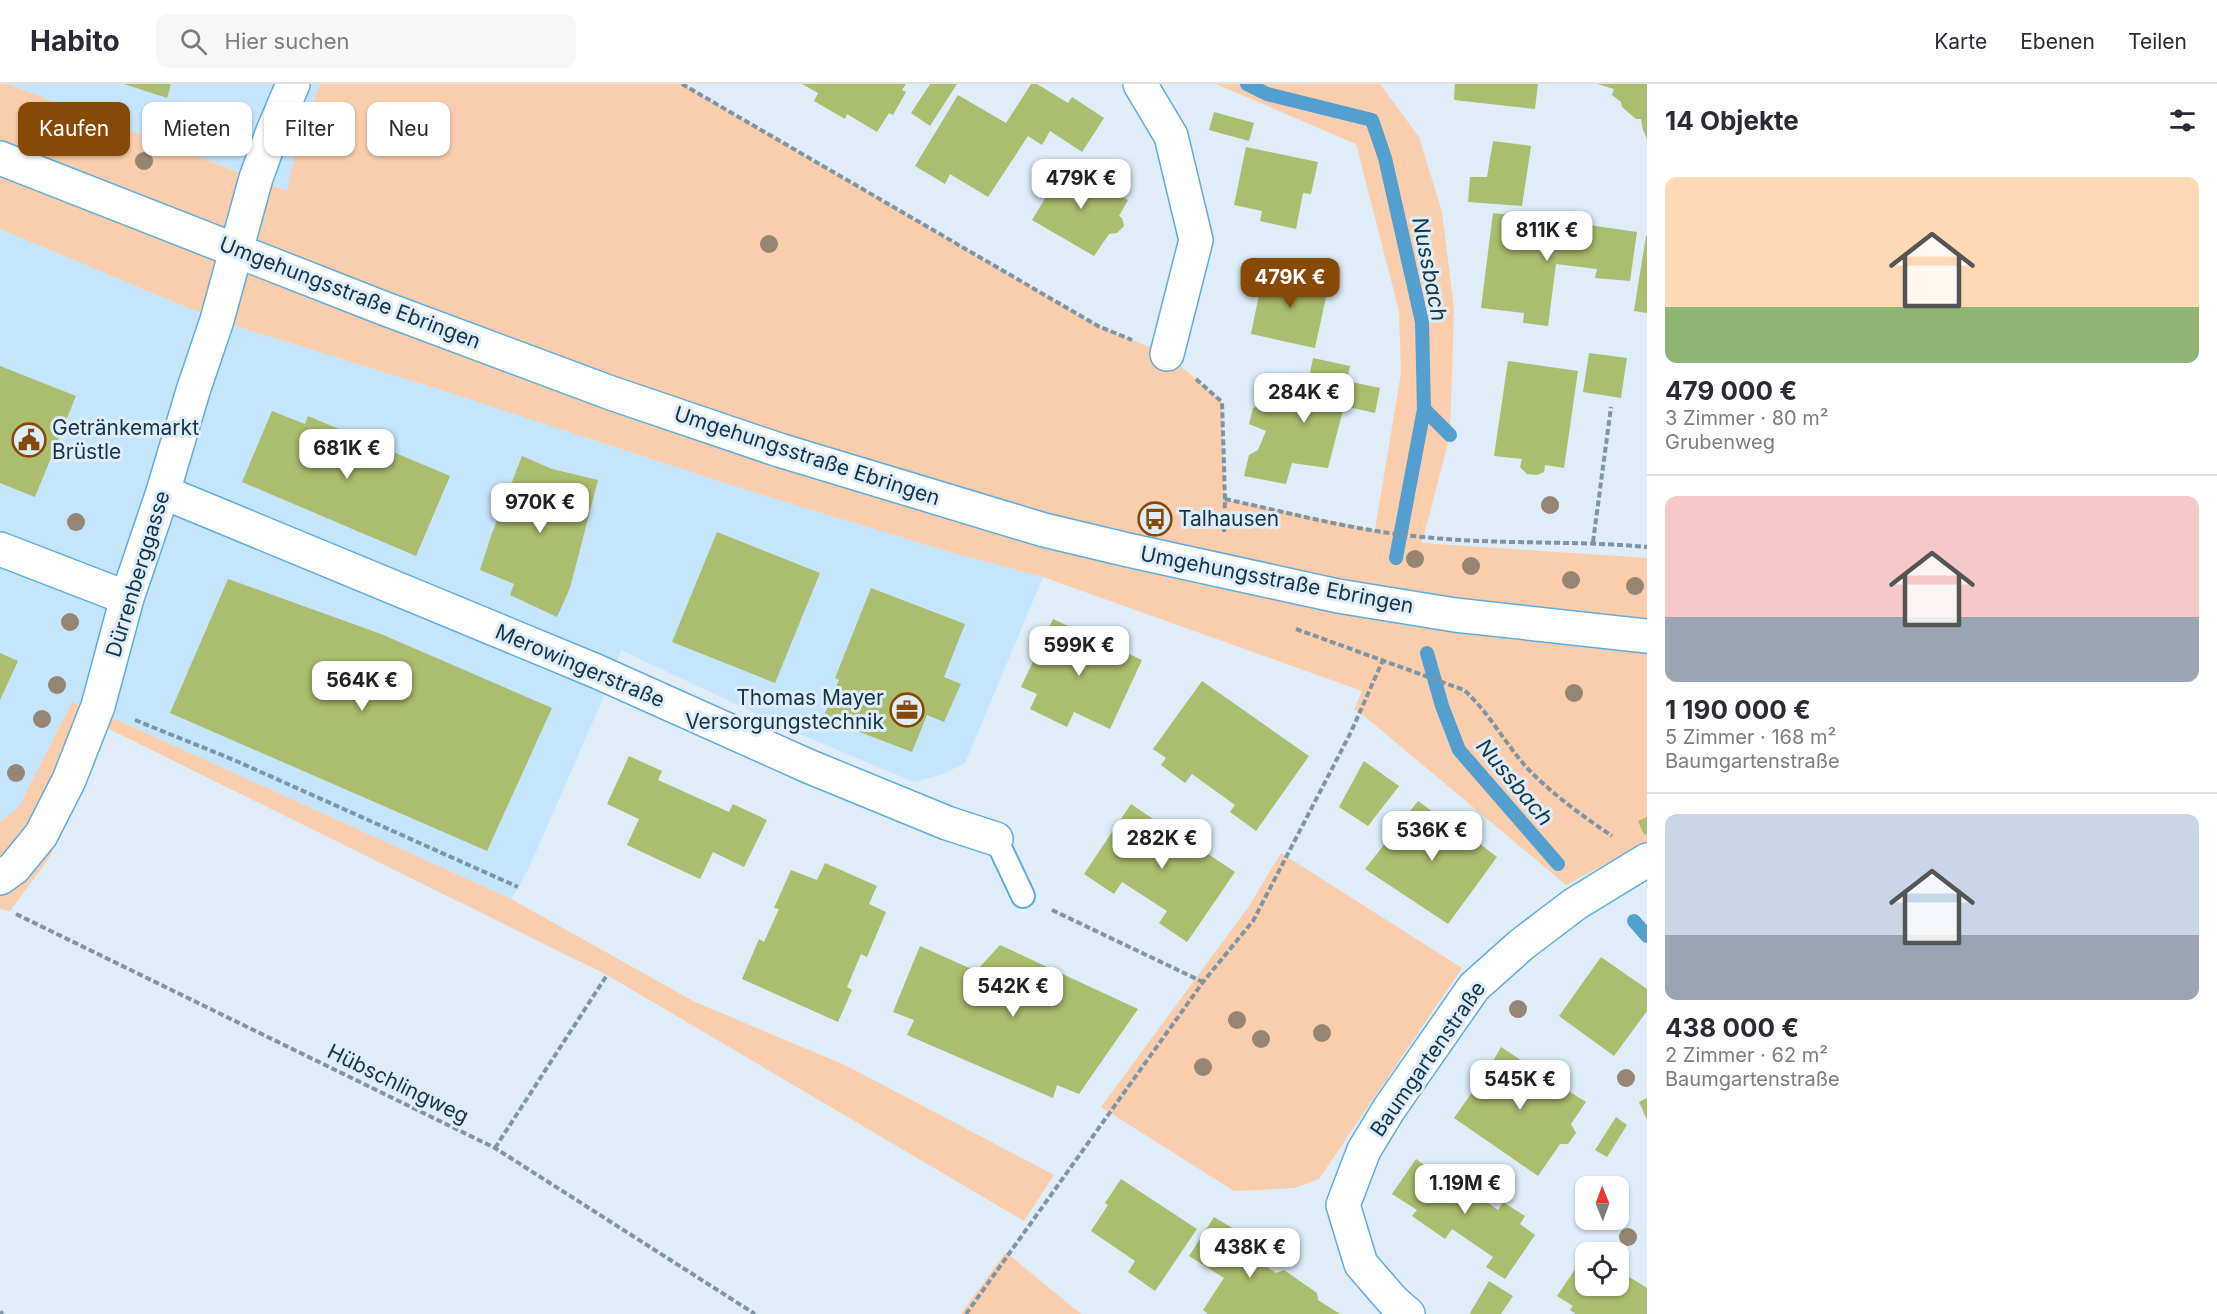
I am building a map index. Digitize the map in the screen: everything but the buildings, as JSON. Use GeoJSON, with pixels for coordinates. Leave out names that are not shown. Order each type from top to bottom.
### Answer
{"type":"FeatureCollection","features":[{"type":"Feature","properties":{"kind":"street","name":"Dürrenberggasse"},"geometry":{"type":"LineString","coordinates":[[0,878],[14,868],[41,835],[69,780],[98,706],[127,598],[217,320],[256,178],[292,84]]}},
{"type":"Feature","properties":{"kind":"street"},"geometry":{"type":"LineString","coordinates":[[1140,84],[1171,136],[1196,240],[1167,354]]}},
{"type":"Feature","properties":{"kind":"street","name":"Umgehungsstraße Ebringen"},"geometry":{"type":"LineString","coordinates":[[0,158],[382,308],[611,393],[779,450],[1044,530],[1338,596],[1455,615],[1647,636]]}},
{"type":"Feature","properties":{"kind":"street","name":"Merowingerstraße"},"geometry":{"type":"LineString","coordinates":[[163,492],[596,671],[808,766],[937,819],[996,839]]}},
{"type":"Feature","properties":{"kind":"street"},"geometry":{"type":"LineString","coordinates":[[0,549],[127,598]]}},
{"type":"Feature","properties":{"kind":"street","name":"Baumgartenstraße"},"geometry":{"type":"LineString","coordinates":[[1408,1314],[1393,1301],[1362,1264],[1343,1205],[1364,1150],[1389,1109],[1474,987],[1521,945],[1575,904],[1647,860]]}},
{"type":"Feature","properties":{"kind":"lane"},"geometry":{"type":"LineString","coordinates":[[996,839],[1023,896]]}},
{"type":"Feature","properties":{"kind":"path"},"geometry":{"type":"LineString","coordinates":[[682,84],[1098,326],[1167,354],[1222,402],[1224,534]]}},
{"type":"Feature","properties":{"kind":"path"},"geometry":{"type":"LineString","coordinates":[[1593,542],[1611,407]]}},
{"type":"Feature","properties":{"kind":"path"},"geometry":{"type":"LineString","coordinates":[[1225,499],[1375,530],[1423,537],[1502,542],[1593,542],[1647,547]]}},
{"type":"Feature","properties":{"kind":"path"},"geometry":{"type":"LineString","coordinates":[[1286,626],[1464,690],[1479,704],[1531,772],[1580,814],[1620,841]]}},
{"type":"Feature","properties":{"kind":"path"},"geometry":{"type":"LineString","coordinates":[[966,1314],[1203,982],[1253,921],[1351,732],[1383,660]]}},
{"type":"Feature","properties":{"kind":"path"},"geometry":{"type":"LineString","coordinates":[[98,706],[234,760],[518,887]]}},
{"type":"Feature","properties":{"kind":"path"},"geometry":{"type":"LineString","coordinates":[[1023,896],[1203,982]]}},
{"type":"Feature","properties":{"kind":"path","name":"Hübschlingweg"},"geometry":{"type":"LineString","coordinates":[[10,911],[495,1148],[755,1314]]}},
{"type":"Feature","properties":{"kind":"path"},"geometry":{"type":"LineString","coordinates":[[495,1148],[607,975]]}},
{"type":"Feature","properties":{"kind":"shaded area"},"geometry":{"type":"Polygon","coordinates":[[[0,84],[8,84],[55,102],[18,102],[18,156],[130,156],[130,131],[142,135],[142,156],[196,156],[287,191],[295,156],[355,156],[355,102],[313,102],[320,84],[682,84],[1098,326],[1167,354],[1222,402],[1225,499],[1375,530],[1401,373],[1399,311],[1356,144],[1216,84],[1380,84],[1419,137],[1442,212],[1454,308],[1450,435],[1422,543],[1647,558],[1647,842],[1566,885],[1362,714],[1354,710],[1362,691],[1043,577],[947,551],[756,493],[435,388],[217,320],[0,229],[0,84]]]}},
{"type":"Feature","properties":{"kind":"shaded area"},"geometry":{"type":"Polygon","coordinates":[[[8,84],[320,84],[313,102],[264,102],[264,156],[295,156],[288,191],[196,156],[252,156],[252,102],[142,102],[142,135],[130,131],[130,102],[55,102],[8,84]]]}},
{"type":"Feature","properties":{"kind":"shaded area"},"geometry":{"type":"Polygon","coordinates":[[[0,229],[217,320],[435,388],[756,493],[947,551],[1043,577],[965,763],[943,774],[914,782],[802,735],[621,650],[600,705],[528,870],[511,899],[111,717],[72,702],[19,808],[0,822],[0,229]]]}},
{"type":"Feature","properties":{"kind":"shaded area"},"geometry":{"type":"Polygon","coordinates":[[[72,702],[111,717],[511,899],[695,1002],[845,1065],[1054,1175],[1024,1221],[607,975],[107,728],[49,858],[10,911],[0,909],[0,822],[19,807],[72,702]]]}},
{"type":"Feature","properties":{"kind":"shaded area"},"geometry":{"type":"Polygon","coordinates":[[[1281,853],[1462,968],[1319,1179],[1295,1188],[1234,1191],[1101,1107],[1249,906],[1281,853]]]}},
{"type":"Feature","properties":{"kind":"shaded area"},"geometry":{"type":"Polygon","coordinates":[[[1005,1253],[1008,1254],[1081,1314],[961,1314],[1005,1253]]]}},
{"type":"Feature","properties":{"kind":"waterway","name":"Nussbach"},"geometry":{"type":"LineString","coordinates":[[1247,84],[1267,94],[1372,120],[1385,158],[1422,322],[1424,409],[1396,558]]}},
{"type":"Feature","properties":{"kind":"waterway"},"geometry":{"type":"LineString","coordinates":[[1424,409],[1450,435]]}},
{"type":"Feature","properties":{"kind":"waterway","name":"Nussbach"},"geometry":{"type":"LineString","coordinates":[[1427,653],[1442,706],[1459,750],[1558,864]]}},
{"type":"Feature","properties":{"kind":"waterway","name":"Nussbach"},"geometry":{"type":"LineString","coordinates":[[1634,921],[1647,936]]}},
{"type":"Feature","properties":{"kind":"place","name":"Getränkemarkt Brüstle"},"geometry":{"type":"Point","coordinates":[29,440]}},
{"type":"Feature","properties":{"kind":"place","name":"Talhausen"},"geometry":{"type":"Point","coordinates":[1155,519]}},
{"type":"Feature","properties":{"kind":"place","name":"Thomas Mayer Versorgungstechnik"},"geometry":{"type":"Point","coordinates":[907,710]}}]}
